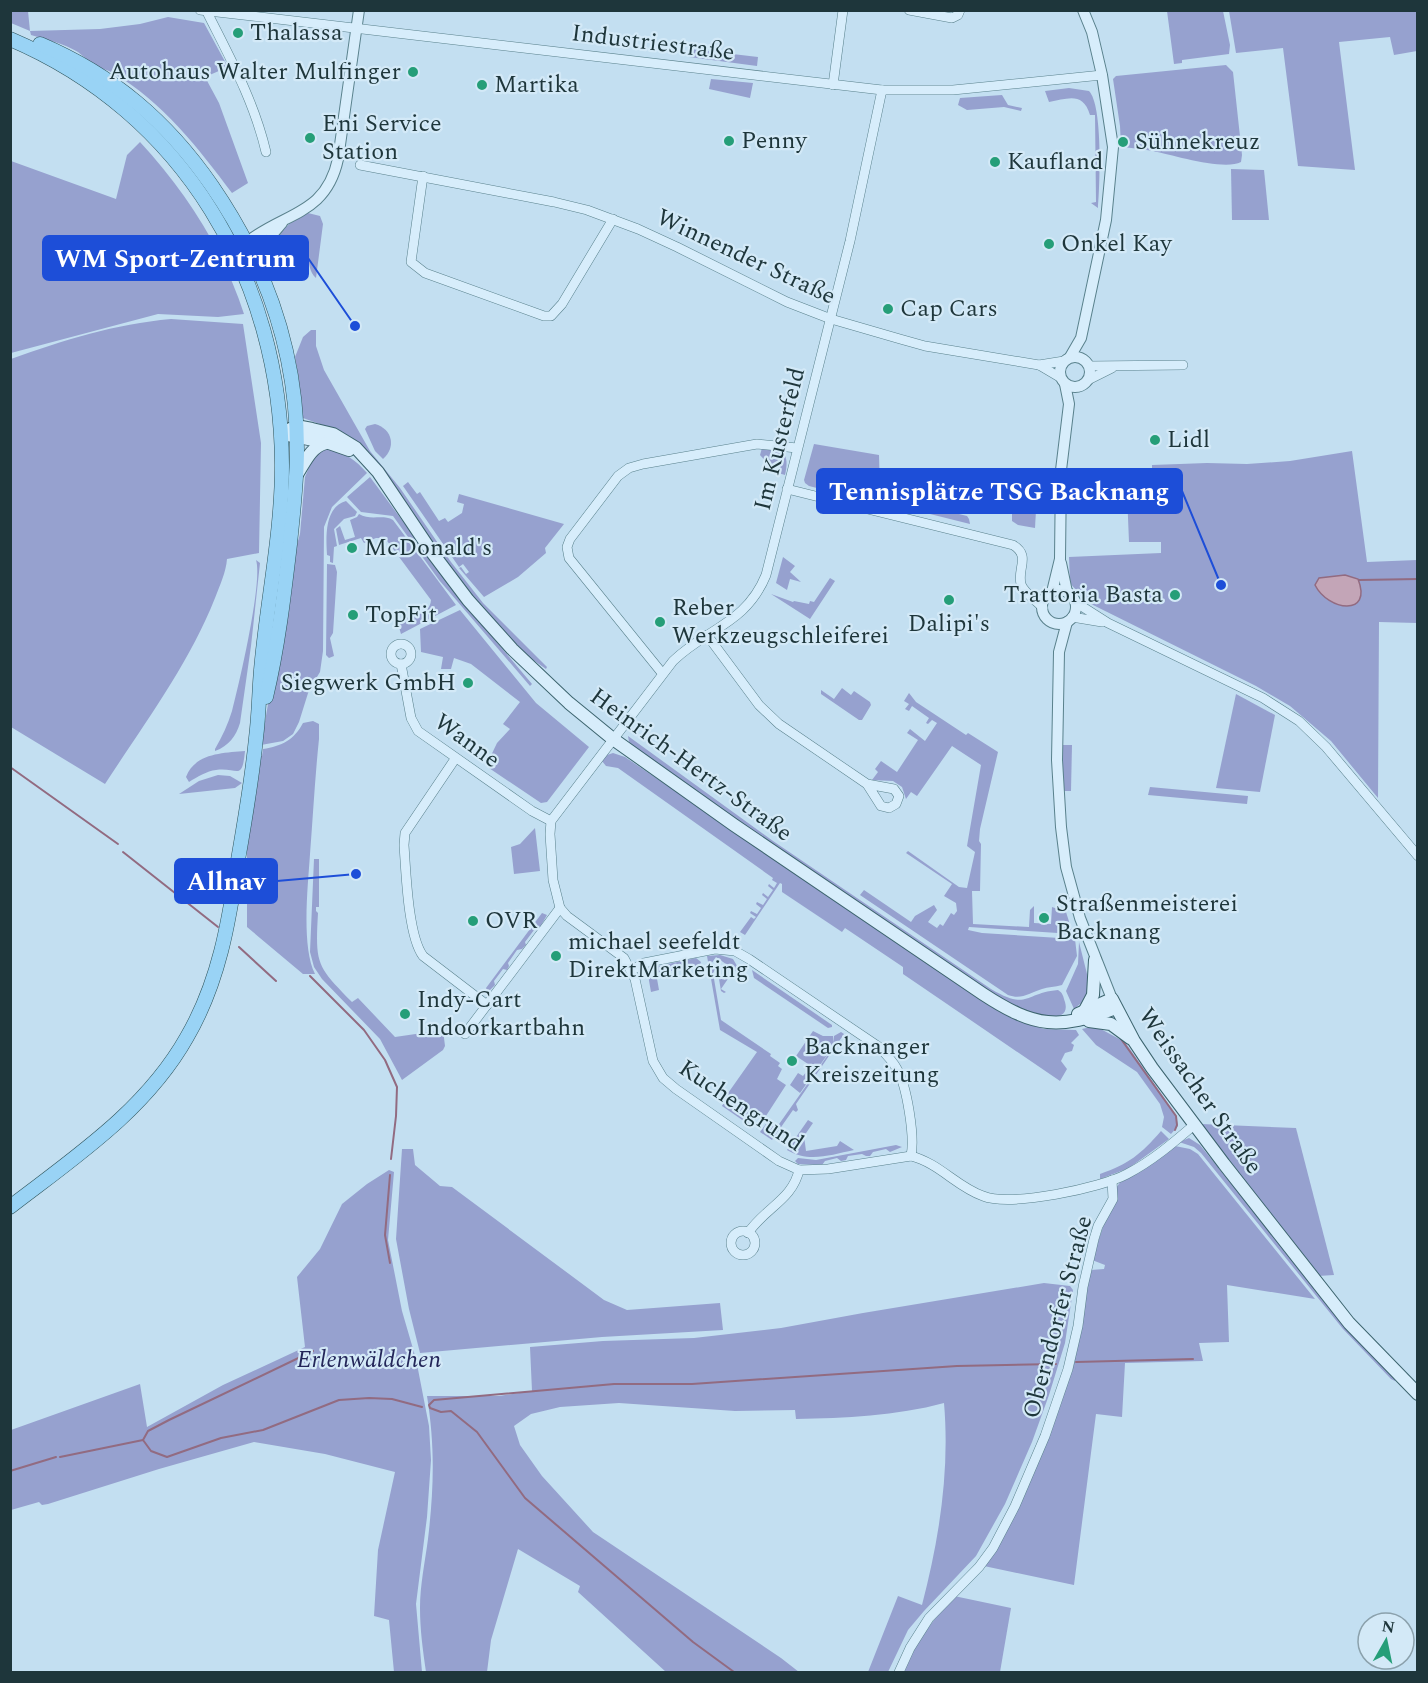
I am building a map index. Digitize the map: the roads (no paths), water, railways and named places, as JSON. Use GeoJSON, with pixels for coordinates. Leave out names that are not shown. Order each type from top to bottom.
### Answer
{"type":"FeatureCollection","features":[{"type":"Feature","properties":{"kind":"main road"},"geometry":{"type":"LineString","coordinates":[[10,33],[72,58],[107,79],[164,126],[197,164],[247,242],[266,282],[283,337],[297,432],[296,476],[283,601],[269,684],[256,740],[225,941],[205,1004],[165,1073],[133,1109],[10,1207]]}},
{"type":"Feature","properties":{"kind":"main road"},"geometry":{"type":"LineString","coordinates":[[10,39],[72,70],[94,85],[119,104],[158,141],[191,178],[214,214],[250,286],[267,345],[280,434],[282,469],[275,572],[261,668],[256,740]]}},
{"type":"Feature","properties":{"kind":"main road"},"geometry":{"type":"LineString","coordinates":[[234,251],[247,242]]}},
{"type":"Feature","properties":{"kind":"main road","name":"Heinrich-Hertz-Straße"},"geometry":{"type":"LineString","coordinates":[[280,434],[297,432],[333,434],[357,448],[378,472],[449,576],[486,621],[547,683],[613,739],[734,825],[997,1003],[1021,1016],[1058,1023],[1073,1022],[1114,1004]]}},
{"type":"Feature","properties":{"kind":"main road","name":"Heinrich-Hertz-Straße"},"geometry":{"type":"LineString","coordinates":[[297,432],[342,447],[367,459]]}},
{"type":"Feature","properties":{"kind":"main road"},"geometry":{"type":"LineString","coordinates":[[296,476],[314,449],[321,444],[329,443]]}},
{"type":"Feature","properties":{"kind":"main road"},"geometry":{"type":"LineString","coordinates":[[1084,1012],[1093,995],[1095,960]]}},
{"type":"Feature","properties":{"kind":"main road"},"geometry":{"type":"LineString","coordinates":[[1058,1023],[1084,1012],[1114,1004]]}},
{"type":"Feature","properties":{"kind":"main road","name":"Weissacher Straße"},"geometry":{"type":"LineString","coordinates":[[1114,1004],[1134,1041],[1194,1125],[1349,1323],[1418,1394]]}},
{"type":"Feature","properties":{"kind":"main road"},"geometry":{"type":"LineString","coordinates":[[1073,1022],[1105,1022],[1134,1041]]}},
{"type":"Feature","properties":{"kind":"street"},"geometry":{"type":"LineString","coordinates":[[247,242],[318,200],[332,180],[338,159],[359,10]]}},
{"type":"Feature","properties":{"kind":"street"},"geometry":{"type":"LineString","coordinates":[[833,85],[843,10]]}},
{"type":"Feature","properties":{"kind":"street"},"geometry":{"type":"LineString","coordinates":[[909,10],[946,18],[954,17],[959,12]]}},
{"type":"Feature","properties":{"kind":"street"},"geometry":{"type":"LineString","coordinates":[[1067,592],[1060,559],[1061,470],[1069,404],[1060,369],[1081,338],[1106,220],[1113,156],[1102,75],[1092,32],[1083,10]]}},
{"type":"Feature","properties":{"kind":"street"},"geometry":{"type":"LineString","coordinates":[[204,11],[247,91],[261,129],[266,152]]}},
{"type":"Feature","properties":{"kind":"street","name":"Industriestraße"},"geometry":{"type":"LineString","coordinates":[[204,11],[572,52],[882,90],[953,90],[1102,75]]}},
{"type":"Feature","properties":{"kind":"street","name":"Im Kusterfeld"},"geometry":{"type":"LineString","coordinates":[[613,739],[662,673],[686,649],[741,612],[759,590],[766,575],[852,235],[882,90]]}},
{"type":"Feature","properties":{"kind":"street","name":"Winnender Straße"},"geometry":{"type":"LineString","coordinates":[[360,165],[587,210],[677,247],[787,302],[831,319],[925,345],[1039,365],[1067,359]]}},
{"type":"Feature","properties":{"kind":"street"},"geometry":{"type":"LineString","coordinates":[[423,176],[411,262],[425,273],[544,316],[551,316],[562,304],[613,219]]}},
{"type":"Feature","properties":{"kind":"street"},"geometry":{"type":"LineString","coordinates":[[266,282],[264,247],[285,220]]}},
{"type":"Feature","properties":{"kind":"street"},"geometry":{"type":"LineString","coordinates":[[247,242],[260,242],[269,238]]}},
{"type":"Feature","properties":{"kind":"street"},"geometry":{"type":"LineString","coordinates":[[1069,404],[1090,375],[1081,338]]}},
{"type":"Feature","properties":{"kind":"street"},"geometry":{"type":"LineString","coordinates":[[1067,359],[1078,357],[1087,363],[1117,366],[1183,365]]}},
{"type":"Feature","properties":{"kind":"street","name":"Winnender Straße"},"geometry":{"type":"LineString","coordinates":[[1039,365],[1063,381]]}},
{"type":"Feature","properties":{"kind":"street"},"geometry":{"type":"LineString","coordinates":[[1063,381],[1070,386],[1084,383],[1117,366]]}},
{"type":"Feature","properties":{"kind":"street"},"geometry":{"type":"LineString","coordinates":[[662,673],[569,558],[567,547],[570,539],[618,476],[629,468],[757,444],[797,448]]}},
{"type":"Feature","properties":{"kind":"street"},"geometry":{"type":"LineString","coordinates":[[787,489],[1013,545],[1023,558],[1021,585],[1025,592],[1043,608]]}},
{"type":"Feature","properties":{"kind":"street"},"geometry":{"type":"LineString","coordinates":[[1043,608],[1060,559]]}},
{"type":"Feature","properties":{"kind":"street"},"geometry":{"type":"LineString","coordinates":[[1032,596],[1061,590],[1067,592],[1076,602],[1108,623],[1263,698],[1299,722],[1326,747],[1418,856]]}},
{"type":"Feature","properties":{"kind":"street","name":"Weissacher Straße"},"geometry":{"type":"LineString","coordinates":[[1059,651],[1070,620],[1076,611],[1076,602]]}},
{"type":"Feature","properties":{"kind":"street","name":"Weissacher Straße"},"geometry":{"type":"LineString","coordinates":[[1043,608],[1046,617],[1051,621],[1059,651],[1057,760],[1061,827],[1071,887],[1095,960],[1114,1004]]}},
{"type":"Feature","properties":{"kind":"street"},"geometry":{"type":"LineString","coordinates":[[1051,621],[1059,624],[1070,620],[1108,623]]}},
{"type":"Feature","properties":{"kind":"street"},"geometry":{"type":"LineString","coordinates":[[707,635],[768,714],[867,784]]}},
{"type":"Feature","properties":{"kind":"street","name":"Wanne"},"geometry":{"type":"LineString","coordinates":[[401,664],[411,718],[416,729],[455,759],[532,811],[551,821]]}},
{"type":"Feature","properties":{"kind":"street"},"geometry":{"type":"LineString","coordinates":[[613,739],[551,821],[553,880],[560,908],[567,916],[616,951],[632,970],[644,963],[716,949],[735,951],[879,1047],[892,1061],[904,1087],[913,1141],[911,1156],[926,1162],[977,1194],[995,1200],[1008,1200],[1045,1195],[1112,1180],[1141,1166],[1194,1125]]}},
{"type":"Feature","properties":{"kind":"street"},"geometry":{"type":"LineString","coordinates":[[455,759],[410,822],[404,836],[413,927],[416,945],[423,956],[487,1005]]}},
{"type":"Feature","properties":{"kind":"street"},"geometry":{"type":"LineString","coordinates":[[465,1034],[560,908]]}},
{"type":"Feature","properties":{"kind":"street","name":"Kuchengrund"},"geometry":{"type":"LineString","coordinates":[[632,970],[649,1049],[656,1068],[663,1078],[778,1161],[799,1170],[821,1170],[911,1156]]}},
{"type":"Feature","properties":{"kind":"street","name":"Kuchengrund"},"geometry":{"type":"LineString","coordinates":[[748,1233],[766,1212],[790,1192],[799,1170]]}},
{"type":"Feature","properties":{"kind":"street","name":"Oberndorfer Straße"},"geometry":{"type":"LineString","coordinates":[[899,1672],[910,1648],[929,1618],[979,1567],[993,1548],[1015,1506],[1058,1402],[1068,1369],[1090,1254],[1098,1226],[1113,1199],[1112,1180]]}},
{"type":"Feature","properties":{"kind":"waterway"},"geometry":{"type":"LineString","coordinates":[[1359,580],[1418,579]]}},
{"type":"Feature","properties":{"kind":"waterway"},"geometry":{"type":"LineString","coordinates":[[10,767],[118,844]]}},
{"type":"Feature","properties":{"kind":"waterway"},"geometry":{"type":"LineString","coordinates":[[123,852],[218,927]]}},
{"type":"Feature","properties":{"kind":"waterway"},"geometry":{"type":"LineString","coordinates":[[239,947],[276,981]]}},
{"type":"Feature","properties":{"kind":"waterway"},"geometry":{"type":"LineString","coordinates":[[310,976],[364,1030],[385,1060],[397,1087],[391,1159]]}},
{"type":"Feature","properties":{"kind":"waterway"},"geometry":{"type":"LineString","coordinates":[[1121,1039],[1176,1116],[1175,1130]]}},
{"type":"Feature","properties":{"kind":"waterway"},"geometry":{"type":"LineString","coordinates":[[390,1175],[385,1235],[390,1263]]}},
{"type":"Feature","properties":{"kind":"waterway"},"geometry":{"type":"LineString","coordinates":[[143,1440],[148,1431],[169,1420],[313,1351]]}},
{"type":"Feature","properties":{"kind":"waterway"},"geometry":{"type":"LineString","coordinates":[[1076,1362],[1193,1359]]}},
{"type":"Feature","properties":{"kind":"waterway"},"geometry":{"type":"LineString","coordinates":[[734,1672],[693,1642],[525,1498],[477,1432],[451,1411],[441,1412],[430,1408],[429,1405],[434,1400],[614,1384],[692,1384],[957,1366],[1056,1364]]}},
{"type":"Feature","properties":{"kind":"waterway"},"geometry":{"type":"LineString","coordinates":[[60,1457],[143,1440],[151,1451],[167,1457],[221,1438],[263,1430],[339,1400],[392,1399],[422,1407]]}},
{"type":"Feature","properties":{"kind":"waterway"},"geometry":{"type":"LineString","coordinates":[[10,1471],[56,1457]]}},
{"type":"Feature","properties":{"kind":"place","name":"Thalassa"},"geometry":{"type":"Point","coordinates":[238,33]}},
{"type":"Feature","properties":{"kind":"place","name":"Autohaus Walter Mulfinger"},"geometry":{"type":"Point","coordinates":[413,72]}},
{"type":"Feature","properties":{"kind":"place","name":"Martika"},"geometry":{"type":"Point","coordinates":[482,85]}},
{"type":"Feature","properties":{"kind":"place","name":"Eni Service Station"},"geometry":{"type":"Point","coordinates":[310,138]}},
{"type":"Feature","properties":{"kind":"place","name":"Penny"},"geometry":{"type":"Point","coordinates":[729,141]}},
{"type":"Feature","properties":{"kind":"place","name":"Sühnekreuz"},"geometry":{"type":"Point","coordinates":[1123,142]}},
{"type":"Feature","properties":{"kind":"place","name":"Kaufland"},"geometry":{"type":"Point","coordinates":[995,162]}},
{"type":"Feature","properties":{"kind":"place","name":"Onkel Kay"},"geometry":{"type":"Point","coordinates":[1049,244]}},
{"type":"Feature","properties":{"kind":"place","name":"Cap Cars"},"geometry":{"type":"Point","coordinates":[888,309]}},
{"type":"Feature","properties":{"kind":"place","name":"WM Sport-Zentrum"},"geometry":{"type":"Point","coordinates":[355,326]}},
{"type":"Feature","properties":{"kind":"place","name":"Lidl"},"geometry":{"type":"Point","coordinates":[1155,440]}},
{"type":"Feature","properties":{"kind":"place","name":"McDonald's"},"geometry":{"type":"Point","coordinates":[352,548]}},
{"type":"Feature","properties":{"kind":"place","name":"Tennisplätze TSG Backnang"},"geometry":{"type":"Point","coordinates":[1221,585]}},
{"type":"Feature","properties":{"kind":"place","name":"Trattoria Basta"},"geometry":{"type":"Point","coordinates":[1175,595]}},
{"type":"Feature","properties":{"kind":"place","name":"Dalipi's"},"geometry":{"type":"Point","coordinates":[949,600]}},
{"type":"Feature","properties":{"kind":"place","name":"TopFit"},"geometry":{"type":"Point","coordinates":[353,615]}},
{"type":"Feature","properties":{"kind":"place","name":"Reber Werkzeugschleiferei"},"geometry":{"type":"Point","coordinates":[660,622]}},
{"type":"Feature","properties":{"kind":"place","name":"Siegwerk GmbH"},"geometry":{"type":"Point","coordinates":[468,683]}},
{"type":"Feature","properties":{"kind":"place","name":"Allnav"},"geometry":{"type":"Point","coordinates":[356,874]}},
{"type":"Feature","properties":{"kind":"place","name":"Straßenmeisterei Backnang"},"geometry":{"type":"Point","coordinates":[1044,918]}},
{"type":"Feature","properties":{"kind":"place","name":"OVR"},"geometry":{"type":"Point","coordinates":[473,921]}},
{"type":"Feature","properties":{"kind":"place","name":"michael seefeldt DirektMarketing"},"geometry":{"type":"Point","coordinates":[556,956]}},
{"type":"Feature","properties":{"kind":"place","name":"Indy-Cart Indoorkartbahn"},"geometry":{"type":"Point","coordinates":[405,1014]}},
{"type":"Feature","properties":{"kind":"place","name":"Backnanger Kreiszeitung"},"geometry":{"type":"Point","coordinates":[792,1061]}},
{"type":"Feature","properties":{"kind":"park label","name":"Erlenwäldchen"},"geometry":{"type":"Point","coordinates":[369,1360]}}]}
